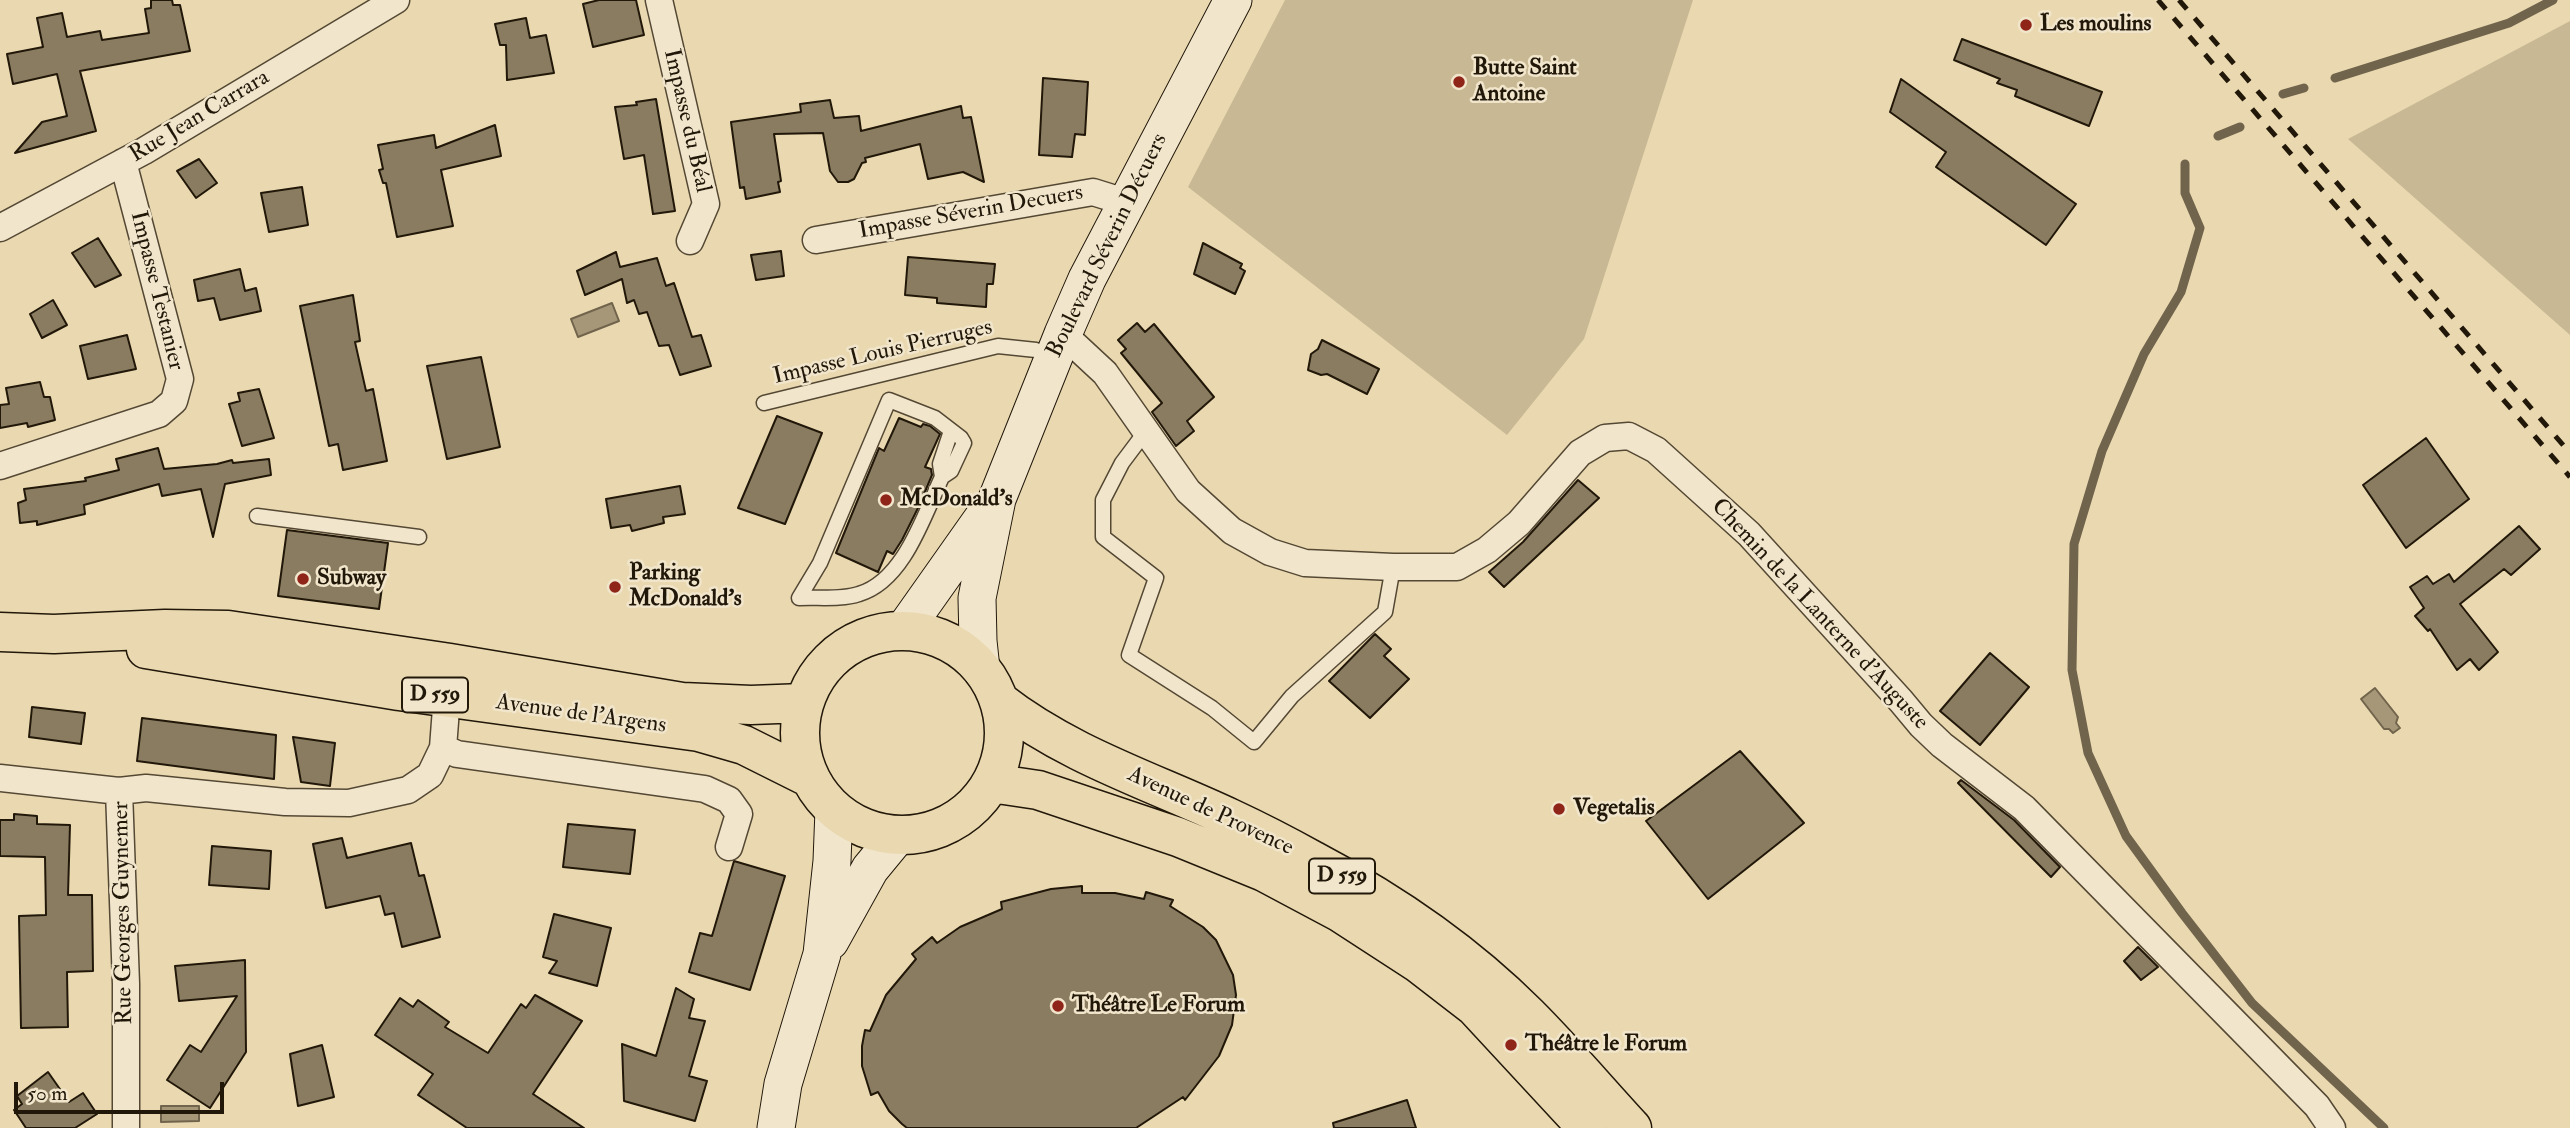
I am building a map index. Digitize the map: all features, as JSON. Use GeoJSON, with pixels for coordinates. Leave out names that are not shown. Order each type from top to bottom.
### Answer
{"type":"FeatureCollection","features":[{"type":"Feature","properties":{"kind":"main road","name":"Avenue de l'Argens"},"geometry":{"type":"LineString","coordinates":[[0,632],[54,635],[165,629],[228,630],[448,680],[699,732],[744,745],[810,778]]}},
{"type":"Feature","properties":{"kind":"main road"},"geometry":{"type":"LineString","coordinates":[[904,630],[933,635],[959,649],[981,668],[999,701],[1004,729],[1001,757],[991,783],[978,801],[962,816],[942,827],[920,834],[898,835],[853,823],[834,810],[820,795],[810,778],[799,741],[803,703],[814,678],[831,658],[852,643],[877,633],[904,630]]}},
{"type":"Feature","properties":{"kind":"main road","name":"Avenue de l'Argens"},"geometry":{"type":"LineString","coordinates":[[448,680],[682,702],[751,705],[803,703]]}},
{"type":"Feature","properties":{"kind":"main road","name":"Avenue de Provence"},"geometry":{"type":"LineString","coordinates":[[999,701],[1053,739],[1096,761],[1230,818],[1316,861],[1398,908],[1476,968],[1528,1015],[1632,1128]]}},
{"type":"Feature","properties":{"kind":"main road","name":"Avenue de Provence"},"geometry":{"type":"LineString","coordinates":[[991,783],[1038,790],[1178,837],[1264,872],[1341,913],[1418,963],[1475,1007],[1587,1128]]}},
{"type":"Feature","properties":{"kind":"street","name":"Rue Jean Carrara"},"geometry":{"type":"LineString","coordinates":[[0,228],[123,162],[396,0]]}},
{"type":"Feature","properties":{"kind":"street","name":"Impasse du Béal"},"geometry":{"type":"LineString","coordinates":[[659,0],[706,204],[690,241]]}},
{"type":"Feature","properties":{"kind":"street","name":"Boulevard Séverin Décuers"},"geometry":{"type":"LineString","coordinates":[[981,668],[977,598],[997,499],[1057,347],[1125,202],[1233,0]]}},
{"type":"Feature","properties":{"kind":"street","name":"Impasse Testanier"},"geometry":{"type":"LineString","coordinates":[[0,466],[159,414],[174,401],[180,379],[123,162]]}},
{"type":"Feature","properties":{"kind":"street","name":"Impasse Séverin Decuers"},"geometry":{"type":"LineString","coordinates":[[816,240],[1093,192],[1125,202]]}},
{"type":"Feature","properties":{"kind":"street","name":"Chemin de la Lanterne d'Auguste"},"geometry":{"type":"LineString","coordinates":[[1057,347],[1105,373],[1188,491],[1233,531],[1270,552],[1305,563],[1393,567],[1457,566],[1487,550],[1520,523],[1580,453],[1605,438],[1629,436],[1656,450],[1749,534],[1921,726],[1942,746],[2024,808],[2317,1106],[2332,1128]]}},
{"type":"Feature","properties":{"kind":"street","name":"Boulevard Séverin Décuers"},"geometry":{"type":"LineString","coordinates":[[904,630],[997,499]]}},
{"type":"Feature","properties":{"kind":"street","name":"Rue Georges Guynemer"},"geometry":{"type":"LineString","coordinates":[[126,1128],[126,984],[119,791],[146,788],[285,802],[349,803],[408,790],[430,775],[443,748],[448,680]]}},
{"type":"Feature","properties":{"kind":"street"},"geometry":{"type":"LineString","coordinates":[[443,748],[457,754],[705,789],[729,800],[739,814],[729,847]]}},
{"type":"Feature","properties":{"kind":"street"},"geometry":{"type":"LineString","coordinates":[[0,778],[119,791]]}},
{"type":"Feature","properties":{"kind":"street"},"geometry":{"type":"LineString","coordinates":[[776,1128],[783,1084],[822,954],[834,810]]}},
{"type":"Feature","properties":{"kind":"street"},"geometry":{"type":"LineString","coordinates":[[822,954],[870,869],[898,835]]}},
{"type":"Feature","properties":{"kind":"lane","name":"Impasse Louis Pierruges"},"geometry":{"type":"LineString","coordinates":[[764,403],[998,346],[1036,350],[1057,347]]}},
{"type":"Feature","properties":{"kind":"lane"},"geometry":{"type":"LineString","coordinates":[[889,400],[935,418],[964,443],[951,471],[942,477],[900,564],[886,579],[858,595],[799,598],[820,563],[889,400]]}},
{"type":"Feature","properties":{"kind":"lane"},"geometry":{"type":"LineString","coordinates":[[1146,431],[1122,463],[1103,500],[1103,537],[1156,578],[1129,655],[1212,708],[1254,742],[1293,696],[1385,612],[1393,567]]}},
{"type":"Feature","properties":{"kind":"lane"},"geometry":{"type":"LineString","coordinates":[[257,516],[419,537]]}},
{"type":"Feature","properties":{"kind":"shaded area"},"geometry":{"type":"Polygon","coordinates":[[[1285,0],[1693,0],[1584,339],[1507,435],[1188,187],[1285,0]]]}},
{"type":"Feature","properties":{"kind":"shaded area"},"geometry":{"type":"Polygon","coordinates":[[[2570,21],[2570,335],[2348,139],[2570,21]]]}},
{"type":"Feature","properties":{"kind":"shaded area"},"geometry":{"type":"Polygon","coordinates":[[[612,303],[619,321],[578,337],[571,319],[612,303]]]}},
{"type":"Feature","properties":{"kind":"shaded area"},"geometry":{"type":"Polygon","coordinates":[[[2375,688],[2398,717],[2396,723],[2400,728],[2393,733],[2384,729],[2361,699],[2375,688]]]}},
{"type":"Feature","properties":{"kind":"shaded area"},"geometry":{"type":"Polygon","coordinates":[[[161,1106],[199,1106],[199,1121],[161,1122],[161,1106]]]}},
{"type":"Feature","properties":{"kind":"building"},"geometry":{"type":"Polygon","coordinates":[[[151,0],[172,0],[173,5],[180,5],[190,51],[80,71],[96,131],[15,153],[42,122],[67,116],[57,74],[13,84],[7,54],[43,47],[37,18],[62,13],[67,37],[100,31],[102,40],[149,33],[145,9],[151,8],[151,0]]]}},
{"type":"Feature","properties":{"kind":"building"},"geometry":{"type":"Polygon","coordinates":[[[599,0],[636,0],[644,35],[593,47],[583,4],[599,0]]]}},
{"type":"Feature","properties":{"kind":"building"},"geometry":{"type":"Polygon","coordinates":[[[526,18],[530,38],[546,35],[554,73],[507,80],[506,45],[500,45],[495,24],[526,18]]]}},
{"type":"Feature","properties":{"kind":"building"},"geometry":{"type":"Polygon","coordinates":[[[1962,39],[2102,92],[2089,126],[2015,96],[2017,90],[1997,83],[2000,79],[1954,60],[1962,39]]]}},
{"type":"Feature","properties":{"kind":"building"},"geometry":{"type":"Polygon","coordinates":[[[1043,78],[1088,82],[1085,135],[1075,134],[1072,157],[1039,155],[1043,78]]]}},
{"type":"Feature","properties":{"kind":"building"},"geometry":{"type":"Polygon","coordinates":[[[1901,79],[2076,204],[2046,245],[1936,167],[1946,152],[1890,112],[1901,79]]]}},
{"type":"Feature","properties":{"kind":"building"},"geometry":{"type":"Polygon","coordinates":[[[656,99],[675,211],[653,214],[644,155],[624,159],[615,107],[637,105],[636,102],[656,99]]]}},
{"type":"Feature","properties":{"kind":"building"},"geometry":{"type":"Polygon","coordinates":[[[830,100],[834,118],[859,116],[861,131],[961,106],[963,118],[971,117],[984,182],[963,172],[928,179],[920,144],[865,158],[866,162],[862,163],[854,179],[838,182],[830,171],[823,133],[774,134],[781,181],[778,182],[780,192],[746,199],[744,187],[740,188],[731,122],[801,112],[800,104],[830,100]]]}},
{"type":"Feature","properties":{"kind":"building"},"geometry":{"type":"Polygon","coordinates":[[[495,125],[501,156],[441,170],[453,226],[397,237],[386,183],[383,183],[379,170],[383,169],[378,145],[434,135],[436,148],[495,125]]]}},
{"type":"Feature","properties":{"kind":"building"},"geometry":{"type":"Polygon","coordinates":[[[199,159],[217,183],[196,198],[177,171],[199,159]]]}},
{"type":"Feature","properties":{"kind":"building"},"geometry":{"type":"Polygon","coordinates":[[[302,187],[308,225],[269,232],[261,193],[302,187]]]}},
{"type":"Feature","properties":{"kind":"building"},"geometry":{"type":"Polygon","coordinates":[[[98,238],[121,275],[95,287],[72,253],[98,238]]]}},
{"type":"Feature","properties":{"kind":"building"},"geometry":{"type":"Polygon","coordinates":[[[1203,243],[1242,264],[1240,268],[1245,271],[1235,294],[1194,274],[1203,243]]]}},
{"type":"Feature","properties":{"kind":"building"},"geometry":{"type":"Polygon","coordinates":[[[781,251],[784,276],[756,280],[751,255],[781,251]]]}},
{"type":"Feature","properties":{"kind":"building"},"geometry":{"type":"Polygon","coordinates":[[[616,252],[620,267],[657,258],[666,286],[674,283],[692,337],[701,335],[711,366],[680,375],[669,345],[659,346],[647,312],[639,314],[634,300],[627,303],[622,279],[585,295],[577,271],[616,252]]]}},
{"type":"Feature","properties":{"kind":"building"},"geometry":{"type":"Polygon","coordinates":[[[908,257],[995,264],[993,284],[987,284],[986,307],[937,303],[937,298],[905,295],[908,257]]]}},
{"type":"Feature","properties":{"kind":"building"},"geometry":{"type":"Polygon","coordinates":[[[240,269],[245,291],[256,288],[261,311],[220,320],[214,298],[198,301],[194,280],[240,269]]]}},
{"type":"Feature","properties":{"kind":"building"},"geometry":{"type":"Polygon","coordinates":[[[353,295],[360,341],[355,342],[366,391],[373,389],[387,461],[343,470],[338,444],[329,446],[300,306],[353,295]]]}},
{"type":"Feature","properties":{"kind":"building"},"geometry":{"type":"Polygon","coordinates":[[[53,300],[67,325],[42,338],[30,314],[53,300]]]}},
{"type":"Feature","properties":{"kind":"building"},"geometry":{"type":"Polygon","coordinates":[[[1137,323],[1145,332],[1154,324],[1214,397],[1187,421],[1194,431],[1176,446],[1152,412],[1162,403],[1121,353],[1126,349],[1118,340],[1137,323]]]}},
{"type":"Feature","properties":{"kind":"building"},"geometry":{"type":"Polygon","coordinates":[[[127,335],[136,369],[88,379],[80,346],[127,335]]]}},
{"type":"Feature","properties":{"kind":"building"},"geometry":{"type":"Polygon","coordinates":[[[1322,340],[1379,369],[1367,394],[1327,374],[1321,375],[1308,370],[1311,354],[1318,349],[1322,340]]]}},
{"type":"Feature","properties":{"kind":"building"},"geometry":{"type":"Polygon","coordinates":[[[481,357],[500,447],[447,459],[427,366],[481,357]]]}},
{"type":"Feature","properties":{"kind":"building"},"geometry":{"type":"Polygon","coordinates":[[[40,382],[44,397],[50,397],[55,420],[28,427],[27,423],[0,428],[0,405],[9,404],[6,388],[40,382]]]}},
{"type":"Feature","properties":{"kind":"building"},"geometry":{"type":"Polygon","coordinates":[[[259,389],[274,438],[242,446],[229,404],[240,401],[238,393],[259,389]]]}},
{"type":"Feature","properties":{"kind":"building"},"geometry":{"type":"Polygon","coordinates":[[[777,416],[822,433],[785,524],[738,508],[777,416]]]}},
{"type":"Feature","properties":{"kind":"building","name":"McDonald's"},"geometry":{"type":"Polygon","coordinates":[[[899,418],[921,427],[923,424],[930,426],[940,434],[925,467],[931,469],[932,475],[919,506],[902,540],[893,554],[887,551],[878,572],[836,553],[879,448],[884,451],[899,418]]]}},
{"type":"Feature","properties":{"kind":"building"},"geometry":{"type":"Polygon","coordinates":[[[2426,438],[2469,499],[2406,548],[2363,485],[2426,438]]]}},
{"type":"Feature","properties":{"kind":"building"},"geometry":{"type":"Polygon","coordinates":[[[158,448],[164,469],[232,460],[233,463],[269,459],[271,475],[225,484],[213,537],[201,489],[162,496],[159,484],[84,505],[85,514],[37,525],[37,521],[20,523],[18,503],[26,500],[24,489],[86,481],[85,478],[119,470],[116,459],[158,448]]]}},
{"type":"Feature","properties":{"kind":"building"},"geometry":{"type":"Polygon","coordinates":[[[1578,480],[1599,498],[1504,587],[1489,572],[1523,542],[1578,480]]]}},
{"type":"Feature","properties":{"kind":"building"},"geometry":{"type":"Polygon","coordinates":[[[680,486],[685,514],[663,517],[664,523],[632,531],[630,525],[611,528],[606,499],[680,486]]]}},
{"type":"Feature","properties":{"kind":"building"},"geometry":{"type":"Polygon","coordinates":[[[2519,526],[2540,549],[2511,575],[2504,569],[2460,604],[2498,652],[2479,670],[2470,659],[2457,670],[2430,629],[2428,631],[2415,616],[2424,608],[2410,587],[2427,576],[2433,584],[2449,574],[2454,582],[2519,526]]]}},
{"type":"Feature","properties":{"kind":"building"},"geometry":{"type":"Polygon","coordinates":[[[287,530],[388,543],[379,609],[278,596],[287,530]]]}},
{"type":"Feature","properties":{"kind":"building"},"geometry":{"type":"Polygon","coordinates":[[[1375,634],[1391,649],[1384,656],[1409,679],[1370,718],[1329,681],[1375,634]]]}},
{"type":"Feature","properties":{"kind":"building"},"geometry":{"type":"Polygon","coordinates":[[[1990,653],[2029,687],[1980,745],[1940,711],[1990,653]]]}},
{"type":"Feature","properties":{"kind":"building"},"geometry":{"type":"Polygon","coordinates":[[[32,707],[85,713],[81,744],[29,737],[32,707]]]}},
{"type":"Feature","properties":{"kind":"building"},"geometry":{"type":"Polygon","coordinates":[[[142,718],[276,735],[274,779],[137,761],[142,718]]]}},
{"type":"Feature","properties":{"kind":"building"},"geometry":{"type":"Polygon","coordinates":[[[293,737],[335,743],[330,786],[301,782],[293,737]]]}},
{"type":"Feature","properties":{"kind":"building"},"geometry":{"type":"Polygon","coordinates":[[[1740,751],[1804,823],[1708,899],[1646,821],[1740,751]]]}},
{"type":"Feature","properties":{"kind":"building"},"geometry":{"type":"Polygon","coordinates":[[[1961,780],[2014,820],[2060,867],[2051,877],[1958,783],[1961,780]]]}},
{"type":"Feature","properties":{"kind":"building"},"geometry":{"type":"Polygon","coordinates":[[[14,814],[37,816],[37,824],[70,825],[68,895],[92,895],[93,971],[67,972],[68,1027],[21,1028],[19,916],[46,915],[45,857],[0,856],[0,820],[14,820],[14,814]]]}},
{"type":"Feature","properties":{"kind":"building"},"geometry":{"type":"Polygon","coordinates":[[[568,824],[635,830],[630,874],[563,867],[568,824]]]}},
{"type":"Feature","properties":{"kind":"building"},"geometry":{"type":"Polygon","coordinates":[[[342,838],[347,858],[411,843],[419,876],[424,875],[440,937],[402,947],[394,913],[385,915],[380,896],[326,908],[313,844],[342,838]]]}},
{"type":"Feature","properties":{"kind":"building"},"geometry":{"type":"Polygon","coordinates":[[[212,846],[271,851],[269,889],[209,885],[212,846]]]}},
{"type":"Feature","properties":{"kind":"building"},"geometry":{"type":"Polygon","coordinates":[[[734,861],[785,876],[750,990],[689,972],[700,933],[712,936],[734,861]]]}},
{"type":"Feature","properties":{"kind":"building","name":"Théâtre Le Forum"},"geometry":{"type":"Polygon","coordinates":[[[1082,886],[1082,893],[1115,893],[1144,899],[1146,892],[1173,900],[1170,906],[1203,927],[1216,940],[1233,975],[1236,995],[1232,1025],[1219,1056],[1185,1100],[1183,1097],[1136,1128],[907,1128],[889,1111],[878,1092],[871,1095],[862,1066],[862,1046],[865,1030],[870,1031],[886,995],[916,959],[912,954],[932,937],[937,943],[960,927],[1002,909],[1001,902],[1051,889],[1082,886]]]}},
{"type":"Feature","properties":{"kind":"building"},"geometry":{"type":"Polygon","coordinates":[[[554,914],[611,928],[597,986],[549,973],[557,961],[543,957],[554,914]]]}},
{"type":"Feature","properties":{"kind":"building"},"geometry":{"type":"Polygon","coordinates":[[[2138,947],[2158,967],[2141,980],[2124,961],[2138,947]]]}},
{"type":"Feature","properties":{"kind":"building"},"geometry":{"type":"Polygon","coordinates":[[[245,960],[246,1052],[210,1108],[167,1080],[190,1045],[201,1052],[237,996],[179,1001],[175,966],[245,960]]]}},
{"type":"Feature","properties":{"kind":"building"},"geometry":{"type":"Polygon","coordinates":[[[676,988],[694,999],[689,1018],[705,1021],[689,1076],[707,1081],[695,1121],[624,1101],[622,1044],[656,1056],[676,988]]]}},
{"type":"Feature","properties":{"kind":"building"},"geometry":{"type":"Polygon","coordinates":[[[535,995],[582,1021],[533,1094],[584,1128],[467,1128],[418,1095],[433,1074],[375,1035],[400,998],[413,1007],[418,1000],[449,1022],[445,1027],[488,1053],[521,1004],[526,1008],[535,995]]]}},
{"type":"Feature","properties":{"kind":"building"},"geometry":{"type":"Polygon","coordinates":[[[322,1045],[334,1097],[298,1106],[290,1054],[322,1045]]]}},
{"type":"Feature","properties":{"kind":"building"},"geometry":{"type":"Polygon","coordinates":[[[48,1072],[69,1102],[83,1093],[97,1114],[75,1128],[26,1128],[14,1110],[22,1104],[17,1096],[48,1072]]]}},
{"type":"Feature","properties":{"kind":"building"},"geometry":{"type":"Polygon","coordinates":[[[1407,1100],[1416,1128],[1334,1128],[1333,1123],[1407,1100]]]}},
{"type":"Feature","properties":{"kind":"waterway"},"geometry":{"type":"LineString","coordinates":[[2335,78],[2509,23],[2553,0]]}},
{"type":"Feature","properties":{"kind":"waterway"},"geometry":{"type":"LineString","coordinates":[[2283,94],[2304,88]]}},
{"type":"Feature","properties":{"kind":"waterway"},"geometry":{"type":"LineString","coordinates":[[2218,136],[2240,127]]}},
{"type":"Feature","properties":{"kind":"waterway"},"geometry":{"type":"LineString","coordinates":[[2185,164],[2185,193],[2200,228],[2181,292],[2144,354],[2102,451],[2074,544],[2072,670],[2088,753],[2126,836],[2252,1003],[2384,1128]]}},
{"type":"Feature","properties":{"kind":"railway"},"geometry":{"type":"LineString","coordinates":[[2158,0],[2570,477]]}},
{"type":"Feature","properties":{"kind":"railway"},"geometry":{"type":"LineString","coordinates":[[2179,0],[2570,453]]}},
{"type":"Feature","properties":{"kind":"place","name":"Les moulins"},"geometry":{"type":"Point","coordinates":[2026,25]}},
{"type":"Feature","properties":{"kind":"place","name":"Butte Saint Antoine"},"geometry":{"type":"Point","coordinates":[1459,82]}},
{"type":"Feature","properties":{"kind":"place","name":"McDonald's"},"geometry":{"type":"Point","coordinates":[886,500]}},
{"type":"Feature","properties":{"kind":"place","name":"Subway"},"geometry":{"type":"Point","coordinates":[303,579]}},
{"type":"Feature","properties":{"kind":"place","name":"Parking McDonald's"},"geometry":{"type":"Point","coordinates":[615,587]}},
{"type":"Feature","properties":{"kind":"place","name":"Vegetalis"},"geometry":{"type":"Point","coordinates":[1559,809]}},
{"type":"Feature","properties":{"kind":"place","name":"Théâtre Le Forum"},"geometry":{"type":"Point","coordinates":[1058,1006]}},
{"type":"Feature","properties":{"kind":"place","name":"Théâtre le Forum"},"geometry":{"type":"Point","coordinates":[1511,1045]}}]}
